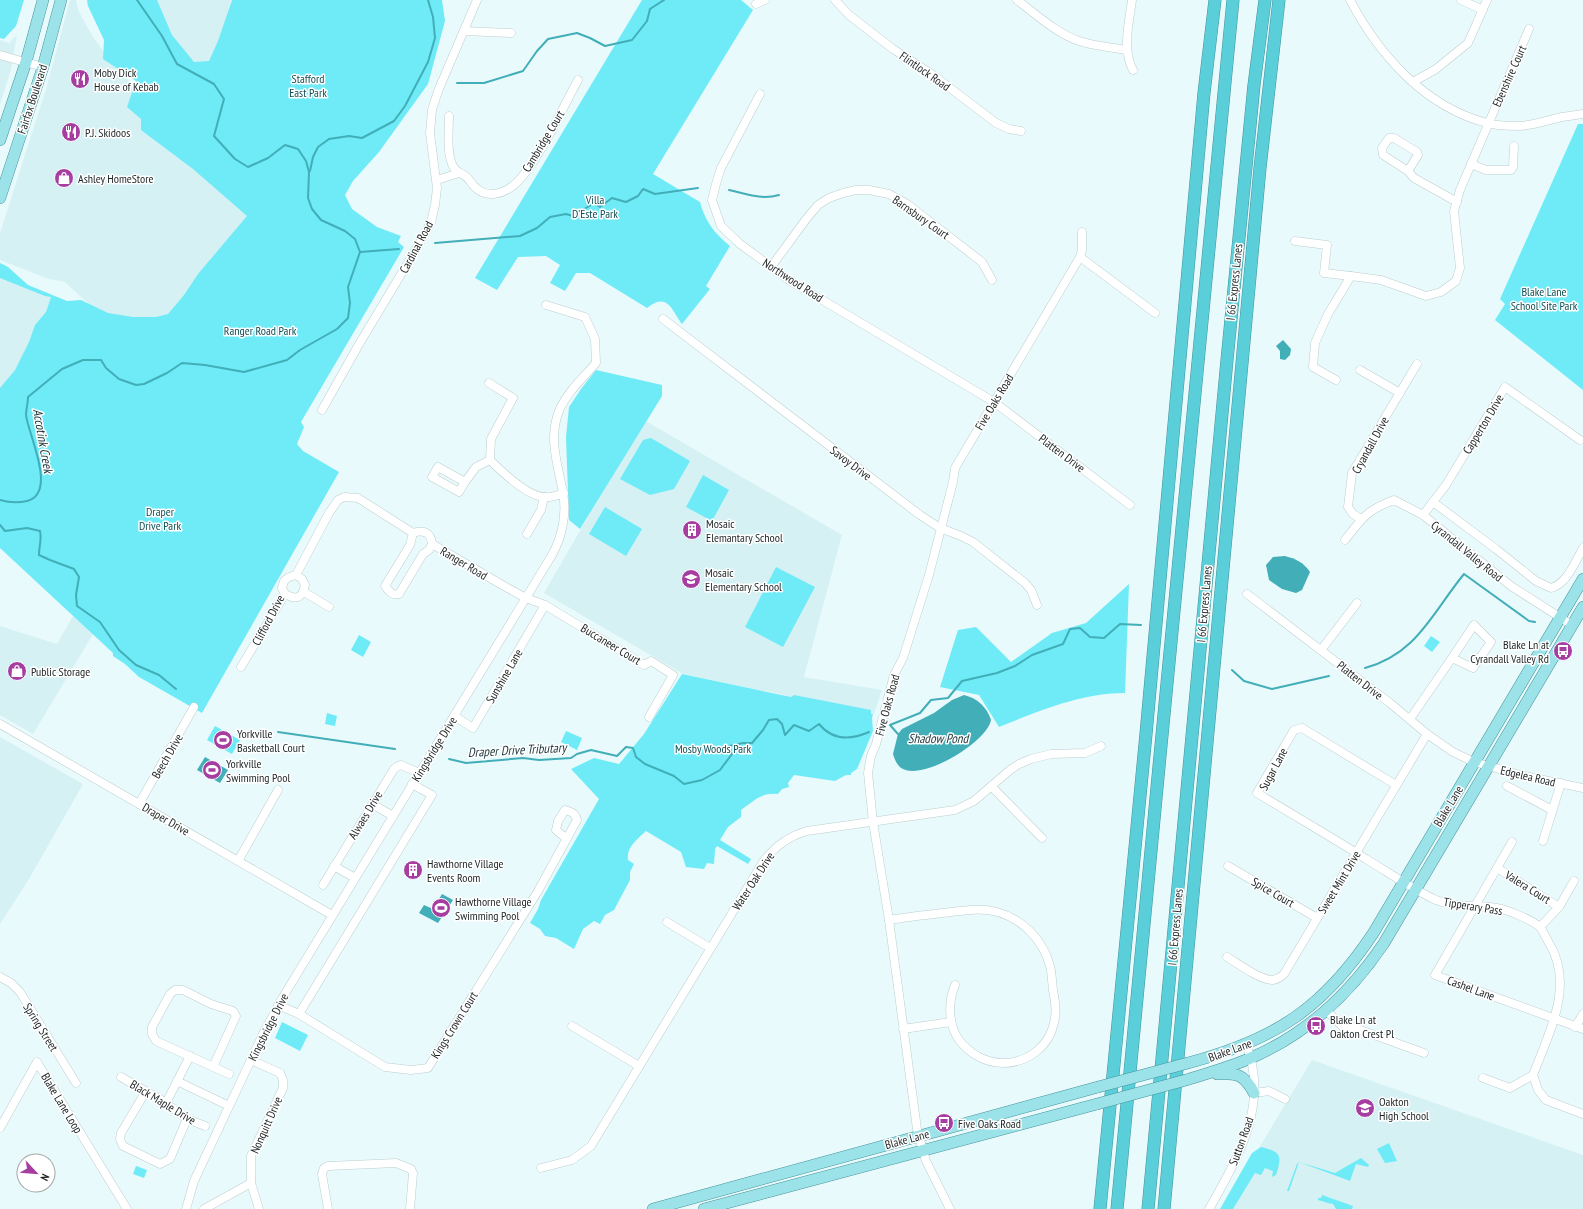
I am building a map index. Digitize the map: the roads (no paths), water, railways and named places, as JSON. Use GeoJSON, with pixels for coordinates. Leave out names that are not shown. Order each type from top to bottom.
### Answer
{"type":"FeatureCollection","features":[{"type":"Feature","properties":{"kind":"highway"},"geometry":{"type":"LineString","coordinates":[[1100,1209],[1144,757],[1204,93],[1215,0]]}},
{"type":"Feature","properties":{"kind":"highway"},"geometry":{"type":"LineString","coordinates":[[1117,1209],[1208,242],[1233,0]]}},
{"type":"Feature","properties":{"kind":"highway","name":"I 66 Express Lanes"},"geometry":{"type":"LineString","coordinates":[[1148,1209],[1227,360],[1254,85],[1265,0]]}},
{"type":"Feature","properties":{"kind":"highway"},"geometry":{"type":"LineString","coordinates":[[1164,1209],[1234,441],[1260,168],[1279,0]]}},
{"type":"Feature","properties":{"kind":"main road","name":"Fairfax Boulevard"},"geometry":{"type":"LineString","coordinates":[[0,140],[26,62],[43,0]]}},
{"type":"Feature","properties":{"kind":"main road","name":"Fairfax Boulevard"},"geometry":{"type":"LineString","coordinates":[[0,198],[43,67],[61,0]]}},
{"type":"Feature","properties":{"kind":"main road","name":"Blake Lane"},"geometry":{"type":"LineString","coordinates":[[652,1209],[1227,1052],[1267,1035],[1298,1016],[1311,1006],[1339,979],[1363,948],[1583,580]]}},
{"type":"Feature","properties":{"kind":"main road","name":"Blake Lane"},"geometry":{"type":"LineString","coordinates":[[704,1209],[1186,1080],[1252,1058],[1286,1040],[1327,1011],[1354,983],[1372,961],[1583,606]]}},
{"type":"Feature","properties":{"kind":"main road"},"geometry":{"type":"LineString","coordinates":[[1206,1074],[1236,1074],[1246,1080],[1254,1093]]}},
{"type":"Feature","properties":{"kind":"street","name":"Cardinal Road"},"geometry":{"type":"LineString","coordinates":[[322,410],[358,346],[426,233],[435,205],[437,180],[430,133],[432,110],[438,91],[477,0]]}},
{"type":"Feature","properties":{"kind":"street"},"geometry":{"type":"LineString","coordinates":[[756,4],[765,0]]}},
{"type":"Feature","properties":{"kind":"street","name":"Flintlock Road"},"geometry":{"type":"LineString","coordinates":[[835,0],[854,20],[893,50],[933,75],[996,123],[1009,129],[1021,131]]}},
{"type":"Feature","properties":{"kind":"street"},"geometry":{"type":"LineString","coordinates":[[1018,0],[1050,26],[1071,38],[1098,46],[1127,50]]}},
{"type":"Feature","properties":{"kind":"street"},"geometry":{"type":"LineString","coordinates":[[1132,0],[1127,50],[1128,58],[1134,70]]}},
{"type":"Feature","properties":{"kind":"street"},"geometry":{"type":"LineString","coordinates":[[1350,0],[1366,28],[1381,49],[1413,82],[1439,102],[1453,110],[1488,124],[1520,126],[1533,125],[1563,117],[1583,114]]}},
{"type":"Feature","properties":{"kind":"street"},"geometry":{"type":"LineString","coordinates":[[1461,0],[1483,10]]}},
{"type":"Feature","properties":{"kind":"street"},"geometry":{"type":"LineString","coordinates":[[1413,82],[1436,69],[1468,43],[1486,0]]}},
{"type":"Feature","properties":{"kind":"street","name":"Ebenshire Court"},"geometry":{"type":"LineString","coordinates":[[1295,241],[1327,245],[1324,273],[1381,280],[1426,296],[1441,292],[1456,281],[1460,268],[1454,211],[1456,202],[1529,29]]}},
{"type":"Feature","properties":{"kind":"street"},"geometry":{"type":"LineString","coordinates":[[464,31],[511,33]]}},
{"type":"Feature","properties":{"kind":"street"},"geometry":{"type":"LineString","coordinates":[[0,55],[43,67]]}},
{"type":"Feature","properties":{"kind":"street","name":"Cambridge Court"},"geometry":{"type":"LineString","coordinates":[[449,116],[448,146],[454,168],[460,173],[466,175],[473,185],[484,194],[500,194],[520,180],[535,159],[578,80]]}},
{"type":"Feature","properties":{"kind":"street","name":"Northwood Road"},"geometry":{"type":"LineString","coordinates":[[760,94],[721,168],[712,200],[721,226],[740,244],[792,282],[994,402]]}},
{"type":"Feature","properties":{"kind":"street"},"geometry":{"type":"LineString","coordinates":[[1408,171],[1418,155],[1417,152],[1394,138],[1389,138],[1382,148],[1383,156],[1408,171],[1414,178],[1456,202]]}},
{"type":"Feature","properties":{"kind":"street"},"geometry":{"type":"LineString","coordinates":[[1471,164],[1486,170],[1511,170],[1513,167],[1514,146]]}},
{"type":"Feature","properties":{"kind":"street"},"geometry":{"type":"LineString","coordinates":[[437,180],[460,173]]}},
{"type":"Feature","properties":{"kind":"street","name":"Barnsbury Court"},"geometry":{"type":"LineString","coordinates":[[771,267],[818,205],[829,198],[843,193],[856,190],[869,190],[889,194],[907,204],[982,262],[992,280]]}},
{"type":"Feature","properties":{"kind":"street","name":"Five Oaks Road"},"geometry":{"type":"LineString","coordinates":[[950,1209],[922,1150],[918,1136],[902,1029],[889,920],[873,822],[868,773],[871,756],[876,744],[894,675],[903,658],[931,568],[953,482],[955,468],[1080,257],[1082,250],[1082,232]]}},
{"type":"Feature","properties":{"kind":"street"},"geometry":{"type":"LineString","coordinates":[[1080,257],[1155,313]]}},
{"type":"Feature","properties":{"kind":"street"},"geometry":{"type":"LineString","coordinates":[[1336,380],[1313,367],[1316,343],[1328,314],[1351,276]]}},
{"type":"Feature","properties":{"kind":"street","name":"Kingsbridge Drive"},"geometry":{"type":"LineString","coordinates":[[186,1209],[194,1181],[278,1005],[552,555],[559,540],[564,519],[564,493],[554,449],[555,423],[568,395],[596,363],[595,339],[585,317],[546,305]]}},
{"type":"Feature","properties":{"kind":"street","name":"Savoy Drive"},"geometry":{"type":"LineString","coordinates":[[663,319],[920,515],[940,528],[973,542],[1025,583],[1031,590],[1037,605]]}},
{"type":"Feature","properties":{"kind":"street","name":"Cryandall Drive"},"geometry":{"type":"LineString","coordinates":[[1361,519],[1348,507],[1352,473],[1417,364]]}},
{"type":"Feature","properties":{"kind":"street"},"geometry":{"type":"LineString","coordinates":[[1360,370],[1400,393]]}},
{"type":"Feature","properties":{"kind":"street"},"geometry":{"type":"LineString","coordinates":[[489,383],[513,398],[491,439],[490,460],[525,490],[544,498],[564,493]]}},
{"type":"Feature","properties":{"kind":"street","name":"Capperton Drive"},"geometry":{"type":"LineString","coordinates":[[1423,515],[1446,485],[1505,387],[1580,440]]}},
{"type":"Feature","properties":{"kind":"street","name":"Platten Drive"},"geometry":{"type":"LineString","coordinates":[[994,402],[1130,505]]}},
{"type":"Feature","properties":{"kind":"street"},"geometry":{"type":"LineString","coordinates":[[465,482],[476,467],[490,460]]}},
{"type":"Feature","properties":{"kind":"street","name":"Ranger Road"},"geometry":{"type":"LineString","coordinates":[[344,497],[358,498],[413,533],[419,531],[426,532],[430,536],[432,544],[526,598]]}},
{"type":"Feature","properties":{"kind":"street","name":"Clifford Drive"},"geometry":{"type":"LineString","coordinates":[[241,667],[284,594],[282,588],[284,581],[289,577],[296,575],[329,513],[338,500],[344,497]]}},
{"type":"Feature","properties":{"kind":"street"},"geometry":{"type":"LineString","coordinates":[[527,534],[541,510],[544,498]]}},
{"type":"Feature","properties":{"kind":"street","name":"Cyrandall Valley Road"},"geometry":{"type":"LineString","coordinates":[[1361,519],[1376,507],[1394,500],[1423,515],[1511,586],[1572,625]]}},
{"type":"Feature","properties":{"kind":"street"},"geometry":{"type":"LineString","coordinates":[[1433,502],[1536,581],[1551,588],[1559,586],[1568,574],[1583,548]]}},
{"type":"Feature","properties":{"kind":"street"},"geometry":{"type":"LineString","coordinates":[[1345,540],[1361,519]]}},
{"type":"Feature","properties":{"kind":"street"},"geometry":{"type":"LineString","coordinates":[[413,533],[410,545],[386,586],[391,593],[395,595],[399,594],[423,554],[429,550],[432,544]]}},
{"type":"Feature","properties":{"kind":"street"},"geometry":{"type":"LineString","coordinates":[[410,545],[412,550],[423,554]]}},
{"type":"Feature","properties":{"kind":"street"},"geometry":{"type":"LineString","coordinates":[[284,594],[292,598],[299,597],[304,592],[305,585],[302,579],[296,575]]}},
{"type":"Feature","properties":{"kind":"street"},"geometry":{"type":"LineString","coordinates":[[304,592],[329,607]]}},
{"type":"Feature","properties":{"kind":"street","name":"Platten Drive"},"geometry":{"type":"LineString","coordinates":[[1247,594],[1410,719],[1427,734],[1452,752],[1474,762]]}},
{"type":"Feature","properties":{"kind":"street","name":"Buccaneer Court"},"geometry":{"type":"LineString","coordinates":[[526,598],[545,605],[644,665],[651,661],[673,675],[649,717]]}},
{"type":"Feature","properties":{"kind":"street"},"geometry":{"type":"LineString","coordinates":[[1321,650],[1357,603]]}},
{"type":"Feature","properties":{"kind":"street","name":"Sunshine Lane"},"geometry":{"type":"LineString","coordinates":[[454,716],[473,728],[545,605]]}},
{"type":"Feature","properties":{"kind":"street"},"geometry":{"type":"LineString","coordinates":[[1410,719],[1474,625],[1491,642],[1473,668],[1452,658]]}},
{"type":"Feature","properties":{"kind":"street","name":"Beech Drive"},"geometry":{"type":"LineString","coordinates":[[139,804],[194,707]]}},
{"type":"Feature","properties":{"kind":"street","name":"Draper Drive"},"geometry":{"type":"LineString","coordinates":[[0,724],[332,915]]}},
{"type":"Feature","properties":{"kind":"street","name":"Sugar Lane"},"geometry":{"type":"LineString","coordinates":[[1396,785],[1302,728],[1294,730],[1257,793],[1416,888]]}},
{"type":"Feature","properties":{"kind":"street","name":"Sweet Mint Drive"},"geometry":{"type":"LineString","coordinates":[[1226,957],[1263,978],[1271,980],[1278,979],[1284,974],[1427,734]]}},
{"type":"Feature","properties":{"kind":"street","name":"Water Oak Drive"},"geometry":{"type":"LineString","coordinates":[[541,1168],[568,1162],[578,1157],[587,1150],[594,1141],[763,862],[776,847],[793,836],[807,831],[955,810],[974,801],[1010,770],[1031,759],[1051,754],[1085,753],[1101,746]]}},
{"type":"Feature","properties":{"kind":"street","name":"Edgelea Road"},"geometry":{"type":"LineString","coordinates":[[1474,762],[1520,775],[1583,788]]}},
{"type":"Feature","properties":{"kind":"street","name":"Alwaes Drive"},"geometry":{"type":"LineString","coordinates":[[323,885],[395,767],[404,766],[419,773]]}},
{"type":"Feature","properties":{"kind":"street"},"geometry":{"type":"LineString","coordinates":[[1543,841],[1561,783]]}},
{"type":"Feature","properties":{"kind":"street"},"geometry":{"type":"LineString","coordinates":[[299,1014],[432,795],[412,784]]}},
{"type":"Feature","properties":{"kind":"street"},"geometry":{"type":"LineString","coordinates":[[991,786],[1042,838]]}},
{"type":"Feature","properties":{"kind":"street"},"geometry":{"type":"LineString","coordinates":[[1507,786],[1552,810]]}},
{"type":"Feature","properties":{"kind":"street"},"geometry":{"type":"LineString","coordinates":[[238,861],[278,790]]}},
{"type":"Feature","properties":{"kind":"street"},"geometry":{"type":"LineString","coordinates":[[372,804],[393,816]]}},
{"type":"Feature","properties":{"kind":"street","name":"Kings Crown Court"},"geometry":{"type":"LineString","coordinates":[[278,1005],[299,1014],[385,1066],[411,1070],[428,1068],[538,891],[567,840]]}},
{"type":"Feature","properties":{"kind":"street","name":"Valera Court"},"geometry":{"type":"LineString","coordinates":[[1475,906],[1512,842]]}},
{"type":"Feature","properties":{"kind":"street"},"geometry":{"type":"LineString","coordinates":[[334,866],[355,878]]}},
{"type":"Feature","properties":{"kind":"street","name":"Spice Court"},"geometry":{"type":"LineString","coordinates":[[1228,866],[1317,918]]}},
{"type":"Feature","properties":{"kind":"street","name":"Valera Court"},"geometry":{"type":"LineString","coordinates":[[1497,868],[1559,906]]}},
{"type":"Feature","properties":{"kind":"street","name":"Valera Court"},"geometry":{"type":"LineString","coordinates":[[1540,927],[1559,906],[1574,882]]}},
{"type":"Feature","properties":{"kind":"street","name":"Tipperary Pass"},"geometry":{"type":"LineString","coordinates":[[1416,888],[1436,900],[1448,904],[1502,909],[1522,917],[1540,927],[1555,952],[1560,972],[1560,993],[1553,1019],[1533,1075]]}},
{"type":"Feature","properties":{"kind":"street","name":"Cashel Lane"},"geometry":{"type":"LineString","coordinates":[[1475,906],[1435,975],[1579,1028]]}},
{"type":"Feature","properties":{"kind":"street"},"geometry":{"type":"LineString","coordinates":[[889,920],[970,909],[990,910],[1005,914],[1019,922],[1031,932],[1040,944],[1050,967],[1056,1012],[1053,1028],[1046,1042],[1039,1050],[1028,1057],[1015,1062],[1000,1063],[987,1060],[974,1054],[963,1045],[957,1037],[951,1022],[950,997],[955,985]]}},
{"type":"Feature","properties":{"kind":"street"},"geometry":{"type":"LineString","coordinates":[[667,922],[710,948]]}},
{"type":"Feature","properties":{"kind":"street","name":"Spring Street"},"geometry":{"type":"LineString","coordinates":[[0,977],[11,983],[20,992],[76,1083]]}},
{"type":"Feature","properties":{"kind":"street"},"geometry":{"type":"LineString","coordinates":[[213,1067],[236,1016],[233,1011],[211,1004],[182,990],[176,990],[170,994],[152,1027],[152,1034],[156,1041],[190,1056],[213,1067],[229,1074]]}},
{"type":"Feature","properties":{"kind":"street"},"geometry":{"type":"LineString","coordinates":[[1327,1011],[1343,1027],[1352,1027],[1424,1053]]}},
{"type":"Feature","properties":{"kind":"street"},"geometry":{"type":"LineString","coordinates":[[1579,1028],[1583,1014]]}},
{"type":"Feature","properties":{"kind":"street"},"geometry":{"type":"LineString","coordinates":[[902,1029],[951,1022]]}},
{"type":"Feature","properties":{"kind":"street"},"geometry":{"type":"LineString","coordinates":[[572,1026],[639,1066]]}},
{"type":"Feature","properties":{"kind":"street","name":"Sutton Road"},"geometry":{"type":"LineString","coordinates":[[1209,1209],[1233,1167],[1242,1146],[1252,1115],[1254,1073],[1252,1058],[1246,1044]]}},
{"type":"Feature","properties":{"kind":"street"},"geometry":{"type":"LineString","coordinates":[[166,1103],[190,1056]]}},
{"type":"Feature","properties":{"kind":"street","name":"Nonquitt Drive"},"geometry":{"type":"LineString","coordinates":[[251,1060],[280,1073],[284,1088],[251,1156],[251,1182],[259,1209]]}},
{"type":"Feature","properties":{"kind":"street","name":"Blake Lane Loop"},"geometry":{"type":"LineString","coordinates":[[0,1128],[37,1062],[127,1209]]}},
{"type":"Feature","properties":{"kind":"street"},"geometry":{"type":"LineString","coordinates":[[1483,1078],[1510,1088],[1533,1075],[1538,1090],[1546,1100],[1583,1114]]}},
{"type":"Feature","properties":{"kind":"street","name":"Black Maple Drive"},"geometry":{"type":"LineString","coordinates":[[121,1077],[166,1103],[188,1119],[205,1126]]}},
{"type":"Feature","properties":{"kind":"street"},"geometry":{"type":"LineString","coordinates":[[178,1081],[230,1106]]}},
{"type":"Feature","properties":{"kind":"street"},"geometry":{"type":"LineString","coordinates":[[146,1091],[121,1133],[120,1139],[123,1146],[160,1164],[170,1159],[188,1119]]}},
{"type":"Feature","properties":{"kind":"street"},"geometry":{"type":"LineString","coordinates":[[1254,1093],[1269,1091],[1285,1099]]}},
{"type":"Feature","properties":{"kind":"street"},"geometry":{"type":"LineString","coordinates":[[328,1209],[322,1174],[324,1168],[328,1166],[396,1163],[411,1169],[413,1173],[410,1209]]}},
{"type":"Feature","properties":{"kind":"street"},"geometry":{"type":"LineString","coordinates":[[204,1209],[251,1182]]}},
{"type":"Feature","properties":{"kind":"water"},"geometry":{"type":"Polygon","coordinates":[[[1283,340],[1291,349],[1290,355],[1285,360],[1280,359],[1280,351],[1276,346],[1283,340]]]}},
{"type":"Feature","properties":{"kind":"water"},"geometry":{"type":"Polygon","coordinates":[[[1285,556],[1299,561],[1310,572],[1302,590],[1296,593],[1282,589],[1269,580],[1266,565],[1273,557],[1285,556]]]}},
{"type":"Feature","properties":{"kind":"water","name":"Shadow Pond"},"geometry":{"type":"Polygon","coordinates":[[[964,695],[973,698],[981,704],[987,711],[991,720],[987,729],[979,738],[953,757],[925,769],[913,771],[903,769],[899,766],[895,761],[893,754],[898,734],[902,729],[934,713],[952,700],[964,695]]]}},
{"type":"Feature","properties":{"kind":"water","name":"Yorkville Swimming Pool"},"geometry":{"type":"Polygon","coordinates":[[[205,757],[228,770],[220,783],[197,770],[205,757]]]}},
{"type":"Feature","properties":{"kind":"water","name":"Hawthorne Village Swimming Pool"},"geometry":{"type":"Polygon","coordinates":[[[442,894],[453,900],[438,923],[419,913],[424,905],[433,909],[442,894]]]}},
{"type":"Feature","properties":{"kind":"waterway","name":"Accotink Creek"},"geometry":{"type":"LineString","coordinates":[[0,500],[7,502],[20,502],[27,501],[36,496],[40,487],[41,475],[39,462],[26,415],[28,397],[62,369],[83,360],[101,360],[106,368],[119,379],[136,385],[144,384],[167,373],[182,363],[205,365],[244,372],[287,360],[300,350],[337,329],[348,318],[350,303],[348,287],[360,252],[355,239],[345,231],[321,220],[312,209],[308,198],[309,172],[306,161],[298,149],[285,145],[268,158],[248,167],[235,159],[214,136],[224,99],[214,84],[177,64],[162,36],[137,0]]}},
{"type":"Feature","properties":{"kind":"waterway"},"geometry":{"type":"LineString","coordinates":[[310,171],[313,157],[318,147],[329,139],[349,136],[362,138],[394,121],[405,106],[428,62],[435,38],[433,17],[428,0]]}},
{"type":"Feature","properties":{"kind":"waterway"},"geometry":{"type":"LineString","coordinates":[[457,83],[484,83],[523,71],[537,51],[548,39],[577,33],[605,46],[632,40],[647,21],[650,9],[664,0]]}},
{"type":"Feature","properties":{"kind":"waterway"},"geometry":{"type":"LineString","coordinates":[[435,243],[520,236],[537,228],[550,217],[566,214],[573,216],[594,203],[600,207],[612,198],[626,202],[638,196],[643,189],[655,194],[698,188]]}},
{"type":"Feature","properties":{"kind":"waterway"},"geometry":{"type":"LineString","coordinates":[[729,190],[760,197],[779,195]]}},
{"type":"Feature","properties":{"kind":"waterway"},"geometry":{"type":"LineString","coordinates":[[360,252],[399,249]]}},
{"type":"Feature","properties":{"kind":"waterway","name":"Draper Drive Tributary"},"geometry":{"type":"LineString","coordinates":[[0,525],[5,531],[27,528],[40,531],[41,537],[39,555],[74,569],[79,577],[76,595],[77,606],[100,622],[119,650],[136,665],[159,675],[176,689]]}},
{"type":"Feature","properties":{"kind":"waterway"},"geometry":{"type":"LineString","coordinates":[[1365,668],[1383,662],[1398,653],[1411,642],[1422,630],[1464,574],[1529,621],[1535,622]]}},
{"type":"Feature","properties":{"kind":"waterway"},"geometry":{"type":"LineString","coordinates":[[898,734],[890,725],[920,713],[931,700],[948,698],[962,681],[997,673],[1015,666],[1032,655],[1063,644],[1070,629],[1080,628],[1090,637],[1104,638],[1120,624],[1141,625]]}},
{"type":"Feature","properties":{"kind":"waterway"},"geometry":{"type":"LineString","coordinates":[[1232,670],[1244,681],[1272,689],[1329,676]]}},
{"type":"Feature","properties":{"kind":"waterway","name":"Draper Drive Tributary"},"geometry":{"type":"LineString","coordinates":[[449,759],[466,763],[523,758],[539,760],[571,758],[577,754],[591,750],[617,756],[626,747],[633,748],[636,757],[645,764],[674,776],[684,784],[702,780],[720,770],[732,754],[729,746],[752,743],[769,720],[777,719],[782,724],[785,735],[794,725],[809,731],[819,724],[830,734],[842,737],[856,737],[869,732]]}},
{"type":"Feature","properties":{"kind":"waterway","name":"Draper Drive Tributary"},"geometry":{"type":"LineString","coordinates":[[278,732],[395,749]]}},
{"type":"Feature","properties":{"kind":"place","name":"Moby Dick House of Kebab"},"geometry":{"type":"Point","coordinates":[80,79]}},
{"type":"Feature","properties":{"kind":"place","name":"P.J. Skidoos"},"geometry":{"type":"Point","coordinates":[71,132]}},
{"type":"Feature","properties":{"kind":"place","name":"Ashley HomeStore"},"geometry":{"type":"Point","coordinates":[64,178]}},
{"type":"Feature","properties":{"kind":"place","name":"Mosaic Elemantary School"},"geometry":{"type":"Point","coordinates":[692,530]}},
{"type":"Feature","properties":{"kind":"place","name":"Mosaic Elementary School"},"geometry":{"type":"Point","coordinates":[691,579]}},
{"type":"Feature","properties":{"kind":"place","name":"Blake Ln at Cyrandall Valley Rd"},"geometry":{"type":"Point","coordinates":[1563,651]}},
{"type":"Feature","properties":{"kind":"place","name":"Public Storage"},"geometry":{"type":"Point","coordinates":[17,671]}},
{"type":"Feature","properties":{"kind":"place","name":"Yorkville Basketball Court"},"geometry":{"type":"Point","coordinates":[223,740]}},
{"type":"Feature","properties":{"kind":"place","name":"Yorkville Swimming Pool"},"geometry":{"type":"Point","coordinates":[212,770]}},
{"type":"Feature","properties":{"kind":"place","name":"Hawthorne Village Events Room"},"geometry":{"type":"Point","coordinates":[413,870]}},
{"type":"Feature","properties":{"kind":"place","name":"Hawthorne Village Swimming Pool"},"geometry":{"type":"Point","coordinates":[441,908]}},
{"type":"Feature","properties":{"kind":"place","name":"Blake Ln at Oakton Crest Pl"},"geometry":{"type":"Point","coordinates":[1316,1026]}},
{"type":"Feature","properties":{"kind":"place","name":"Oakton High School"},"geometry":{"type":"Point","coordinates":[1365,1108]}},
{"type":"Feature","properties":{"kind":"place","name":"Five Oaks Road"},"geometry":{"type":"Point","coordinates":[944,1123]}},
{"type":"Feature","properties":{"kind":"park label","name":"Stafford East Park"},"geometry":{"type":"Point","coordinates":[308,85]}},
{"type":"Feature","properties":{"kind":"park label","name":"Villa D'Este Park"},"geometry":{"type":"Point","coordinates":[595,206]}},
{"type":"Feature","properties":{"kind":"park label","name":"Blake Lane School Site Park"},"geometry":{"type":"Point","coordinates":[1544,298]}},
{"type":"Feature","properties":{"kind":"park label","name":"Ranger Road Park"},"geometry":{"type":"Point","coordinates":[260,330]}},
{"type":"Feature","properties":{"kind":"park label","name":"Draper Drive Park"},"geometry":{"type":"Point","coordinates":[160,518]}},
{"type":"Feature","properties":{"kind":"park label","name":"Mosby Woods Park"},"geometry":{"type":"Point","coordinates":[713,748]}}]}
